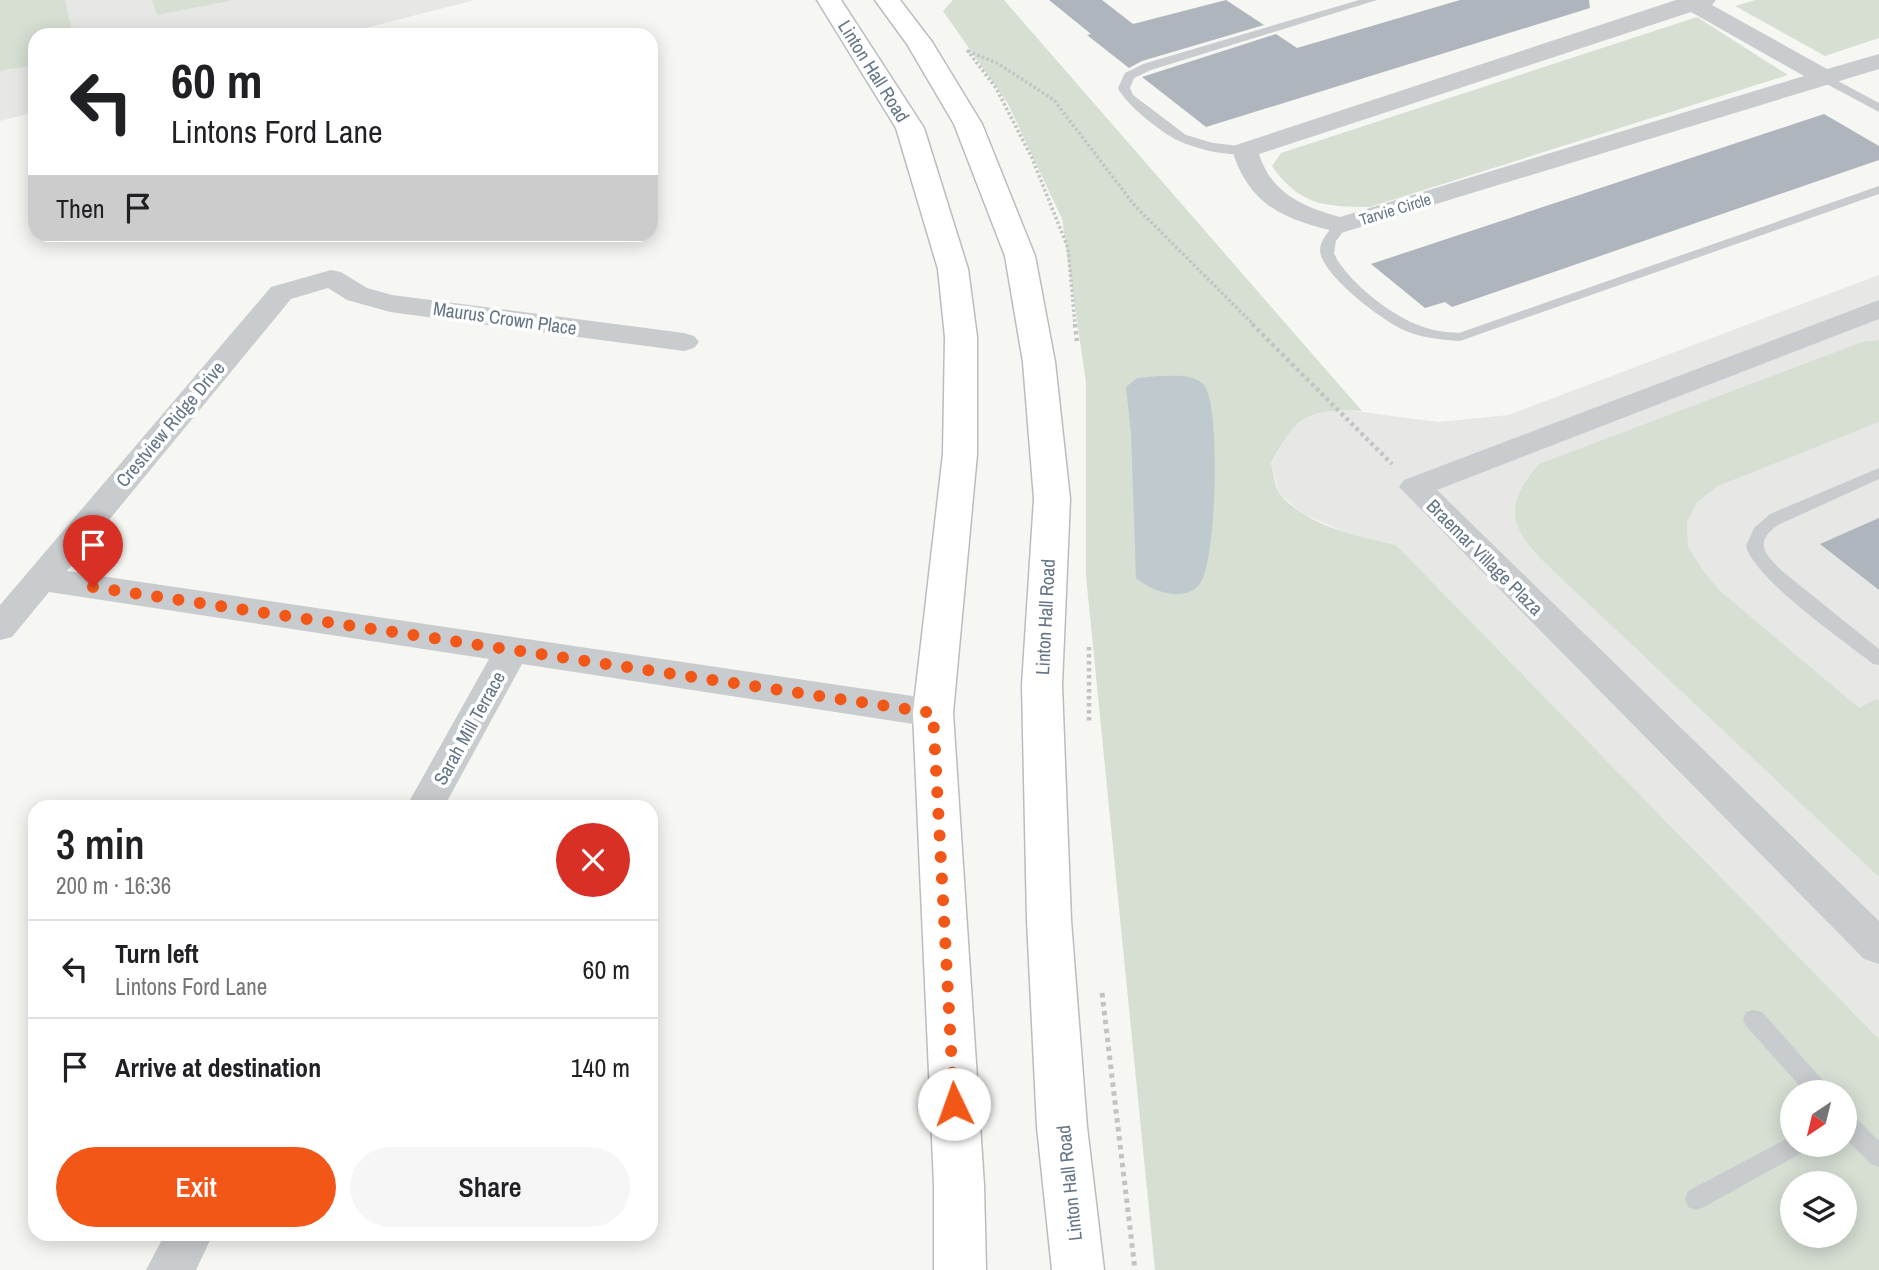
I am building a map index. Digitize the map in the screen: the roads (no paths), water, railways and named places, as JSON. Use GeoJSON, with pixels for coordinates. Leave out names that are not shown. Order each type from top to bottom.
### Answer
{"type":"FeatureCollection","features":[{"type":"Feature","properties":{"kind":"main road","name":"Linton Hall Road"},"geometry":{"type":"LineString","coordinates":[[829,0],[866,55],[909,128],[953,269],[961,338],[960,454],[933,713],[959,1185],[960,1270]]}},
{"type":"Feature","properties":{"kind":"main road","name":"Linton Hall Road"},"geometry":{"type":"LineString","coordinates":[[887,0],[919,41],[968,124],[1020,256],[1039,362],[1052,499],[1042,685],[1049,920],[1062,1127],[1078,1270]]}},
{"type":"Feature","properties":{"kind":"street"},"geometry":{"type":"LineString","coordinates":[[1245,150],[1695,1],[1825,78]]}},
{"type":"Feature","properties":{"kind":"street","name":"Tarvie Circle"},"geometry":{"type":"LineString","coordinates":[[1245,150],[1249,169],[1260,187],[1280,203],[1307,216],[1341,225],[1879,61]]}},
{"type":"Feature","properties":{"kind":"street","name":"Maurus Crown Place"},"geometry":{"type":"LineString","coordinates":[[331,278],[357,294],[390,303],[684,342]]}},
{"type":"Feature","properties":{"kind":"street","name":"Crestview Ridge Drive"},"geometry":{"type":"LineString","coordinates":[[0,628],[281,293],[331,278]]}},
{"type":"Feature","properties":{"kind":"street","name":"Braemar Village Plaza"},"geometry":{"type":"LineString","coordinates":[[1879,309],[1415,487],[1879,947]]}},
{"type":"Feature","properties":{"kind":"street"},"geometry":{"type":"LineString","coordinates":[[41,579],[933,713]]}},
{"type":"Feature","properties":{"kind":"street","name":"Sarah Mill Terrace"},"geometry":{"type":"LineString","coordinates":[[429,800],[512,649]]}},
{"type":"Feature","properties":{"kind":"street"},"geometry":{"type":"LineString","coordinates":[[170,1270],[186,1241]]}},
{"type":"Feature","properties":{"kind":"lane"},"geometry":{"type":"LineString","coordinates":[[1245,150],[1212,147],[1182,138],[1128,97],[1124,88],[1129,76],[1147,66],[1371,0]]}},
{"type":"Feature","properties":{"kind":"lane"},"geometry":{"type":"LineString","coordinates":[[1825,78],[1879,108]]}},
{"type":"Feature","properties":{"kind":"lane"},"geometry":{"type":"LineString","coordinates":[[1341,225],[1330,239],[1327,253],[1334,269],[1408,327],[1434,335],[1460,337],[1879,190]]}},
{"type":"Feature","properties":{"kind":"lane"},"geometry":{"type":"LineString","coordinates":[[1879,473],[1764,525],[1755,542],[1755,551],[1769,570],[1879,659]]}},
{"type":"Feature","properties":{"kind":"lane"},"geometry":{"type":"LineString","coordinates":[[1754,1019],[1808,1080]]}},
{"type":"Feature","properties":{"kind":"lane"},"geometry":{"type":"LineString","coordinates":[[1857,1134],[1879,1157]]}},
{"type":"Feature","properties":{"kind":"lane"},"geometry":{"type":"LineString","coordinates":[[1696,1199],[1780,1153]]}}]}
